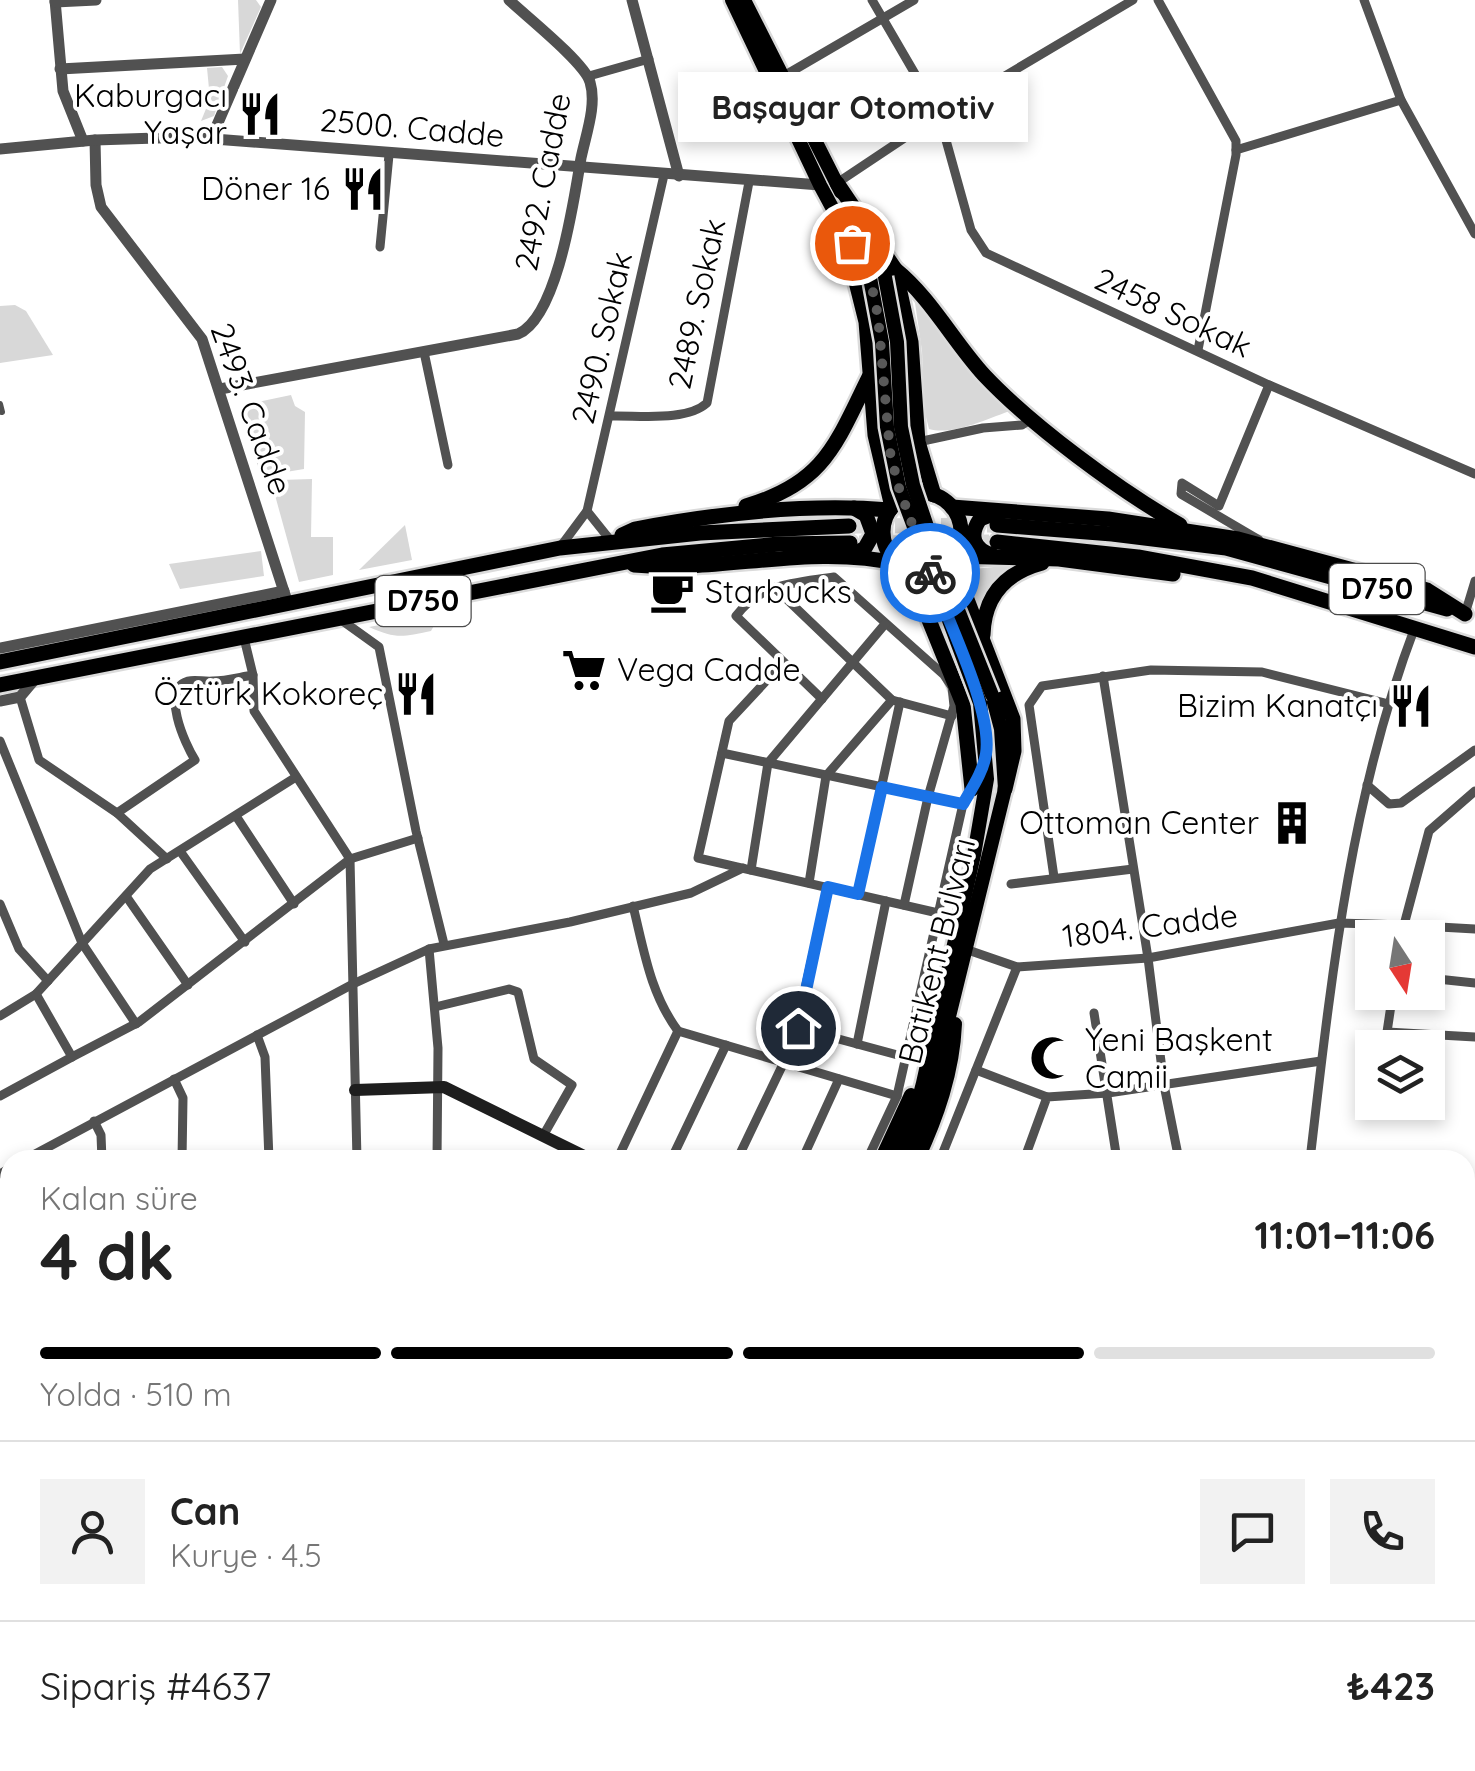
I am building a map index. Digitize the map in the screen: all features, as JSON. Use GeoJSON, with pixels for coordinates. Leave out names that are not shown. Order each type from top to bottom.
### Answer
{"type":"FeatureCollection","features":[{"type":"Feature","properties":{"kind":"highway"},"geometry":{"type":"LineString","coordinates":[[828,184],[883,275],[911,342],[920,450],[934,495]]}},
{"type":"Feature","properties":{"kind":"highway"},"geometry":{"type":"LineString","coordinates":[[852,243],[866,322],[882,470],[891,509]]}},
{"type":"Feature","properties":{"kind":"highway"},"geometry":{"type":"LineString","coordinates":[[883,275],[911,282],[984,375],[1033,418],[1106,476],[1190,530]]}},
{"type":"Feature","properties":{"kind":"highway"},"geometry":{"type":"LineString","coordinates":[[720,513],[785,492],[820,466],[870,374]]}},
{"type":"Feature","properties":{"kind":"highway"},"geometry":{"type":"LineString","coordinates":[[882,470],[902,472],[914,467],[920,450]]}},
{"type":"Feature","properties":{"kind":"highway"},"geometry":{"type":"LineString","coordinates":[[972,789],[963,704],[914,584],[885,546],[883,532],[891,509],[907,496],[934,495],[952,507],[961,532],[952,557],[1014,719],[1014,751],[1004,789]]}},
{"type":"Feature","properties":{"kind":"highway"},"geometry":{"type":"LineString","coordinates":[[851,549],[865,548],[873,534],[866,515],[852,507]]}},
{"type":"Feature","properties":{"kind":"highway","name":"D750"},"geometry":{"type":"LineString","coordinates":[[952,507],[1000,526],[1252,578],[1475,647]]}},
{"type":"Feature","properties":{"kind":"highway","name":"D750"},"geometry":{"type":"LineString","coordinates":[[610,541],[635,528],[720,513],[891,509]]}},
{"type":"Feature","properties":{"kind":"highway"},"geometry":{"type":"LineString","coordinates":[[1000,526],[980,519],[973,535],[983,552],[1006,557]]}},
{"type":"Feature","properties":{"kind":"highway","name":"D750"},"geometry":{"type":"LineString","coordinates":[[1000,526],[1108,519],[1190,530],[1266,547],[1288,564]]}},
{"type":"Feature","properties":{"kind":"highway","name":"D750"},"geometry":{"type":"LineString","coordinates":[[0,662],[286,598],[560,548],[777,527],[850,526]]}},
{"type":"Feature","properties":{"kind":"highway","name":"D750"},"geometry":{"type":"LineString","coordinates":[[1000,526],[1226,548],[1470,616]]}},
{"type":"Feature","properties":{"kind":"highway"},"geometry":{"type":"LineString","coordinates":[[1266,547],[1426,590],[1470,616]]}},
{"type":"Feature","properties":{"kind":"highway","name":"D750"},"geometry":{"type":"LineString","coordinates":[[0,686],[706,548],[851,549]]}},
{"type":"Feature","properties":{"kind":"highway"},"geometry":{"type":"LineString","coordinates":[[851,549],[929,570],[952,557],[1059,559],[1324,598]]}},
{"type":"Feature","properties":{"kind":"highway"},"geometry":{"type":"LineString","coordinates":[[983,638],[989,600],[1001,583],[1027,567],[1059,559]]}},
{"type":"Feature","properties":{"kind":"main road"},"geometry":{"type":"LineString","coordinates":[[721,0],[775,78]]}},
{"type":"Feature","properties":{"kind":"main road"},"geometry":{"type":"LineString","coordinates":[[732,0],[775,78]]}},
{"type":"Feature","properties":{"kind":"main road"},"geometry":{"type":"LineString","coordinates":[[744,0],[775,78]]}},
{"type":"Feature","properties":{"kind":"main road"},"geometry":{"type":"LineString","coordinates":[[754,0],[780,57],[775,78]]}},
{"type":"Feature","properties":{"kind":"main road","name":"Batıkent Bulvarı"},"geometry":{"type":"LineString","coordinates":[[775,78],[828,184],[852,243],[883,275],[882,342],[890,452],[1001,730],[1004,789],[926,1114],[910,1150]]}},
{"type":"Feature","properties":{"kind":"main road","name":"Batıkent Bulvarı"},"geometry":{"type":"LineString","coordinates":[[898,1150],[914,1117],[974,855],[987,779],[986,699]]}},
{"type":"Feature","properties":{"kind":"main road"},"geometry":{"type":"LineString","coordinates":[[972,789],[986,751]]}},
{"type":"Feature","properties":{"kind":"main road"},"geometry":{"type":"LineString","coordinates":[[922,1150],[935,1122],[947,1078],[954,1047],[957,994]]}},
{"type":"Feature","properties":{"kind":"main road"},"geometry":{"type":"LineString","coordinates":[[886,1150],[910,1102],[926,1034],[936,1019]]}},
{"type":"Feature","properties":{"kind":"main road"},"geometry":{"type":"LineString","coordinates":[[356,1090],[444,1087],[572,1150]]}},
{"type":"Feature","properties":{"kind":"street"},"geometry":{"type":"LineString","coordinates":[[55,1],[96,0]]}},
{"type":"Feature","properties":{"kind":"street"},"geometry":{"type":"LineString","coordinates":[[211,139],[271,0]]}},
{"type":"Feature","properties":{"kind":"street","name":"2492. Cadde"},"geometry":{"type":"LineString","coordinates":[[220,390],[518,334],[533,324],[560,258],[592,102],[588,76],[511,0]]}},
{"type":"Feature","properties":{"kind":"street"},"geometry":{"type":"LineString","coordinates":[[632,0],[679,176]]}},
{"type":"Feature","properties":{"kind":"street","name":"2458 Sokak"},"geometry":{"type":"LineString","coordinates":[[872,0],[939,115],[971,230],[986,253],[1270,385],[1475,474]]}},
{"type":"Feature","properties":{"kind":"street"},"geometry":{"type":"LineString","coordinates":[[775,78],[914,0]]}},
{"type":"Feature","properties":{"kind":"street"},"geometry":{"type":"LineString","coordinates":[[828,184],[1133,0]]}},
{"type":"Feature","properties":{"kind":"street"},"geometry":{"type":"LineString","coordinates":[[1158,0],[1236,141],[1198,350]]}},
{"type":"Feature","properties":{"kind":"street"},"geometry":{"type":"LineString","coordinates":[[1364,0],[1402,100],[1475,234]]}},
{"type":"Feature","properties":{"kind":"street","name":"2493. Cadde"},"geometry":{"type":"LineString","coordinates":[[55,1],[60,69],[69,110],[89,140],[101,207],[196,330],[220,390],[286,598]]}},
{"type":"Feature","properties":{"kind":"street"},"geometry":{"type":"LineString","coordinates":[[588,76],[649,58]]}},
{"type":"Feature","properties":{"kind":"street"},"geometry":{"type":"LineString","coordinates":[[60,69],[244,59]]}},
{"type":"Feature","properties":{"kind":"street"},"geometry":{"type":"LineString","coordinates":[[1236,150],[1402,100]]}},
{"type":"Feature","properties":{"kind":"street","name":"2500. Cadde"},"geometry":{"type":"LineString","coordinates":[[0,149],[89,140],[211,139],[749,182],[828,184]]}},
{"type":"Feature","properties":{"kind":"street"},"geometry":{"type":"LineString","coordinates":[[380,247],[389,155]]}},
{"type":"Feature","properties":{"kind":"street","name":"2490. Sokak"},"geometry":{"type":"LineString","coordinates":[[560,548],[588,511],[664,175]]}},
{"type":"Feature","properties":{"kind":"street","name":"2489. Sokak"},"geometry":{"type":"LineString","coordinates":[[611,416],[692,411],[706,403],[749,182]]}},
{"type":"Feature","properties":{"kind":"street"},"geometry":{"type":"LineString","coordinates":[[424,352],[448,465]]}},
{"type":"Feature","properties":{"kind":"street"},"geometry":{"type":"LineString","coordinates":[[1266,547],[1181,494],[1180,488],[1182,483],[1218,506],[1270,385]]}},
{"type":"Feature","properties":{"kind":"street"},"geometry":{"type":"LineString","coordinates":[[920,450],[983,428],[1022,425],[1033,418]]}},
{"type":"Feature","properties":{"kind":"street"},"geometry":{"type":"LineString","coordinates":[[588,511],[610,541]]}},
{"type":"Feature","properties":{"kind":"street"},"geometry":{"type":"LineString","coordinates":[[822,699],[736,616],[754,595],[774,587],[834,577],[944,675],[952,687],[952,716],[928,797],[904,905]]}},
{"type":"Feature","properties":{"kind":"street"},"geometry":{"type":"LineString","coordinates":[[1470,616],[1475,581]]}},
{"type":"Feature","properties":{"kind":"street"},"geometry":{"type":"LineString","coordinates":[[774,587],[896,701],[952,716]]}},
{"type":"Feature","properties":{"kind":"street"},"geometry":{"type":"LineString","coordinates":[[0,648],[286,598]]}},
{"type":"Feature","properties":{"kind":"street"},"geometry":{"type":"LineString","coordinates":[[340,618],[380,647],[418,838],[444,944]]}},
{"type":"Feature","properties":{"kind":"street"},"geometry":{"type":"LineString","coordinates":[[747,869],[768,764],[885,624]]}},
{"type":"Feature","properties":{"kind":"street"},"geometry":{"type":"LineString","coordinates":[[1311,1150],[1339,922],[1388,704],[1415,626]]}},
{"type":"Feature","properties":{"kind":"street"},"geometry":{"type":"LineString","coordinates":[[244,638],[253,675],[254,711],[350,860],[357,1150]]}},
{"type":"Feature","properties":{"kind":"street"},"geometry":{"type":"LineString","coordinates":[[782,664],[729,721],[698,858],[938,913]]}},
{"type":"Feature","properties":{"kind":"street"},"geometry":{"type":"LineString","coordinates":[[1054,877],[1029,704],[1042,686],[1151,670],[1262,672],[1388,704]]}},
{"type":"Feature","properties":{"kind":"street"},"geometry":{"type":"LineString","coordinates":[[118,813],[195,760],[178,717],[174,696],[177,687],[185,682],[253,675]]}},
{"type":"Feature","properties":{"kind":"street"},"geometry":{"type":"LineString","coordinates":[[1103,676],[1177,1150]]}},
{"type":"Feature","properties":{"kind":"street"},"geometry":{"type":"LineString","coordinates":[[0,701],[20,696],[36,678]]}},
{"type":"Feature","properties":{"kind":"street"},"geometry":{"type":"LineString","coordinates":[[20,696],[39,760],[118,813],[167,859]]}},
{"type":"Feature","properties":{"kind":"street"},"geometry":{"type":"LineString","coordinates":[[808,883],[826,776],[896,701]]}},
{"type":"Feature","properties":{"kind":"street"},"geometry":{"type":"LineString","coordinates":[[858,894],[896,701]]}},
{"type":"Feature","properties":{"kind":"street"},"geometry":{"type":"LineString","coordinates":[[0,742],[82,943],[136,1024]]}},
{"type":"Feature","properties":{"kind":"street"},"geometry":{"type":"LineString","coordinates":[[1368,785],[1389,804],[1401,803],[1475,750]]}},
{"type":"Feature","properties":{"kind":"street"},"geometry":{"type":"LineString","coordinates":[[722,754],[963,804]]}},
{"type":"Feature","properties":{"kind":"street"},"geometry":{"type":"LineString","coordinates":[[0,1016],[36,994],[150,870],[296,777]]}},
{"type":"Feature","properties":{"kind":"street"},"geometry":{"type":"LineString","coordinates":[[872,1150],[897,1096],[963,804],[972,789]]}},
{"type":"Feature","properties":{"kind":"street"},"geometry":{"type":"LineString","coordinates":[[1405,920],[1429,831],[1475,791]]}},
{"type":"Feature","properties":{"kind":"street"},"geometry":{"type":"LineString","coordinates":[[236,816],[294,904]]}},
{"type":"Feature","properties":{"kind":"street"},"geometry":{"type":"LineString","coordinates":[[0,1096],[136,1024],[350,860],[418,838]]}},
{"type":"Feature","properties":{"kind":"street"},"geometry":{"type":"LineString","coordinates":[[180,851],[245,942]]}},
{"type":"Feature","properties":{"kind":"street"},"geometry":{"type":"LineString","coordinates":[[42,1150],[353,984],[429,948],[570,922],[690,893],[747,869]]}},
{"type":"Feature","properties":{"kind":"street"},"geometry":{"type":"LineString","coordinates":[[1012,884],[1133,869]]}},
{"type":"Feature","properties":{"kind":"street"},"geometry":{"type":"LineString","coordinates":[[743,1150],[786,1063],[798,1028],[828,887]]}},
{"type":"Feature","properties":{"kind":"street"},"geometry":{"type":"LineString","coordinates":[[126,896],[188,985]]}},
{"type":"Feature","properties":{"kind":"street"},"geometry":{"type":"LineString","coordinates":[[856,1044],[886,901]]}},
{"type":"Feature","properties":{"kind":"street"},"geometry":{"type":"LineString","coordinates":[[0,904],[18,950],[48,980]]}},
{"type":"Feature","properties":{"kind":"street"},"geometry":{"type":"LineString","coordinates":[[633,906],[652,986],[678,1031],[897,1096]]}},
{"type":"Feature","properties":{"kind":"street","name":"1804. Cadde"},"geometry":{"type":"LineString","coordinates":[[968,950],[1017,966],[1148,958],[1339,922],[1355,923]]}},
{"type":"Feature","properties":{"kind":"street","name":"1804. Cadde"},"geometry":{"type":"LineString","coordinates":[[1445,927],[1475,929]]}},
{"type":"Feature","properties":{"kind":"street"},"geometry":{"type":"LineString","coordinates":[[429,948],[438,1048],[436,1150]]}},
{"type":"Feature","properties":{"kind":"street"},"geometry":{"type":"LineString","coordinates":[[944,1150],[1017,966]]}},
{"type":"Feature","properties":{"kind":"street"},"geometry":{"type":"LineString","coordinates":[[1445,980],[1475,983]]}},
{"type":"Feature","properties":{"kind":"street"},"geometry":{"type":"LineString","coordinates":[[435,1007],[509,989],[518,992],[534,1058],[572,1084],[543,1136]]}},
{"type":"Feature","properties":{"kind":"street"},"geometry":{"type":"LineString","coordinates":[[36,994],[72,1057]]}},
{"type":"Feature","properties":{"kind":"street"},"geometry":{"type":"LineString","coordinates":[[1094,1012],[1116,1150]]}},
{"type":"Feature","properties":{"kind":"street"},"geometry":{"type":"LineString","coordinates":[[798,1028],[906,1057]]}},
{"type":"Feature","properties":{"kind":"street"},"geometry":{"type":"LineString","coordinates":[[621,1150],[678,1031]]}},
{"type":"Feature","properties":{"kind":"street"},"geometry":{"type":"LineString","coordinates":[[257,1035],[265,1057],[269,1150]]}},
{"type":"Feature","properties":{"kind":"street"},"geometry":{"type":"LineString","coordinates":[[1445,1035],[1475,1037]]}},
{"type":"Feature","properties":{"kind":"street"},"geometry":{"type":"LineString","coordinates":[[676,1150],[726,1045]]}},
{"type":"Feature","properties":{"kind":"street"},"geometry":{"type":"LineString","coordinates":[[976,1070],[1047,1097],[1108,1093],[1321,1061]]}},
{"type":"Feature","properties":{"kind":"street"},"geometry":{"type":"LineString","coordinates":[[174,1079],[183,1098],[182,1150]]}},
{"type":"Feature","properties":{"kind":"street"},"geometry":{"type":"LineString","coordinates":[[807,1150],[840,1079]]}},
{"type":"Feature","properties":{"kind":"street"},"geometry":{"type":"LineString","coordinates":[[1028,1150],[1047,1097]]}},
{"type":"Feature","properties":{"kind":"street"},"geometry":{"type":"LineString","coordinates":[[94,1121],[102,1150]]}},
{"type":"Feature","properties":{"kind":"shaded area"},"geometry":{"type":"Polygon","coordinates":[[[238,0],[256,0],[261,7],[240,54],[238,0]]]}},
{"type":"Feature","properties":{"kind":"shaded area"},"geometry":{"type":"Polygon","coordinates":[[[222,67],[228,76],[214,116],[201,121],[210,99],[207,68],[222,67]]]}},
{"type":"Feature","properties":{"kind":"shaded area"},"geometry":{"type":"Polygon","coordinates":[[[914,296],[1013,410],[960,428],[929,429],[914,296]]]}},
{"type":"Feature","properties":{"kind":"shaded area"},"geometry":{"type":"Polygon","coordinates":[[[15,305],[26,311],[53,355],[0,363],[0,306],[15,305]]]}},
{"type":"Feature","properties":{"kind":"shaded area"},"geometry":{"type":"Polygon","coordinates":[[[291,395],[295,406],[305,412],[304,469],[268,475],[258,468],[244,405],[291,395]]]}},
{"type":"Feature","properties":{"kind":"shaded area"},"geometry":{"type":"Polygon","coordinates":[[[312,479],[311,537],[333,537],[333,575],[299,582],[273,488],[280,480],[312,479]]]}},
{"type":"Feature","properties":{"kind":"shaded area"},"geometry":{"type":"Polygon","coordinates":[[[405,525],[412,560],[359,570],[405,525]]]}},
{"type":"Feature","properties":{"kind":"shaded area"},"geometry":{"type":"Polygon","coordinates":[[[261,551],[264,576],[180,589],[169,564],[261,551]]]}},
{"type":"Feature","properties":{"kind":"shaded area"},"geometry":{"type":"Polygon","coordinates":[[[1013,565],[987,592],[979,613],[964,570],[1013,565]]]}},
{"type":"Feature","properties":{"kind":"shaded area"},"geometry":{"type":"Polygon","coordinates":[[[441,613],[431,631],[406,636],[369,627],[441,613]]]}},
{"type":"Feature","properties":{"kind":"tunnel"},"geometry":{"type":"LineString","coordinates":[[849,526],[997,525]]}},
{"type":"Feature","properties":{"kind":"tunnel"},"geometry":{"type":"LineString","coordinates":[[859,543],[997,542]]}},
{"type":"Feature","properties":{"kind":"way so far"},"geometry":{"type":"LineString","coordinates":[[852,243],[870,278],[878,316],[890,452],[930,573]]}},
{"type":"Feature","properties":{"kind":"place","name":"Kaburgacı Yaşar"},"geometry":{"type":"Point","coordinates":[260,114]}},
{"type":"Feature","properties":{"kind":"place","name":"Döner 16"},"geometry":{"type":"Point","coordinates":[363,189]}},
{"type":"Feature","properties":{"kind":"place","name":"Başayar Otomotiv"},"geometry":{"type":"Point","coordinates":[852,243]}},
{"type":"Feature","properties":{"kind":"place","name":"Starbucks"},"geometry":{"type":"Point","coordinates":[672,592]}},
{"type":"Feature","properties":{"kind":"place","name":"Vega Cadde"},"geometry":{"type":"Point","coordinates":[584,670]}},
{"type":"Feature","properties":{"kind":"place","name":"Öztürk Kokoreç"},"geometry":{"type":"Point","coordinates":[416,694]}},
{"type":"Feature","properties":{"kind":"place","name":"Bizim Kanatçı"},"geometry":{"type":"Point","coordinates":[1411,706]}},
{"type":"Feature","properties":{"kind":"place","name":"Ottoman Center"},"geometry":{"type":"Point","coordinates":[1292,823]}},
{"type":"Feature","properties":{"kind":"place","name":"Yeni Başkent Camii"},"geometry":{"type":"Point","coordinates":[1052,1058]}},
{"type":"Feature","properties":{"kind":"route"},"geometry":{"type":"LineString","coordinates":[[798,1028],[828,887],[858,894],[882,787],[963,804],[979,775],[986,751],[980,704],[930,573]]}}]}
